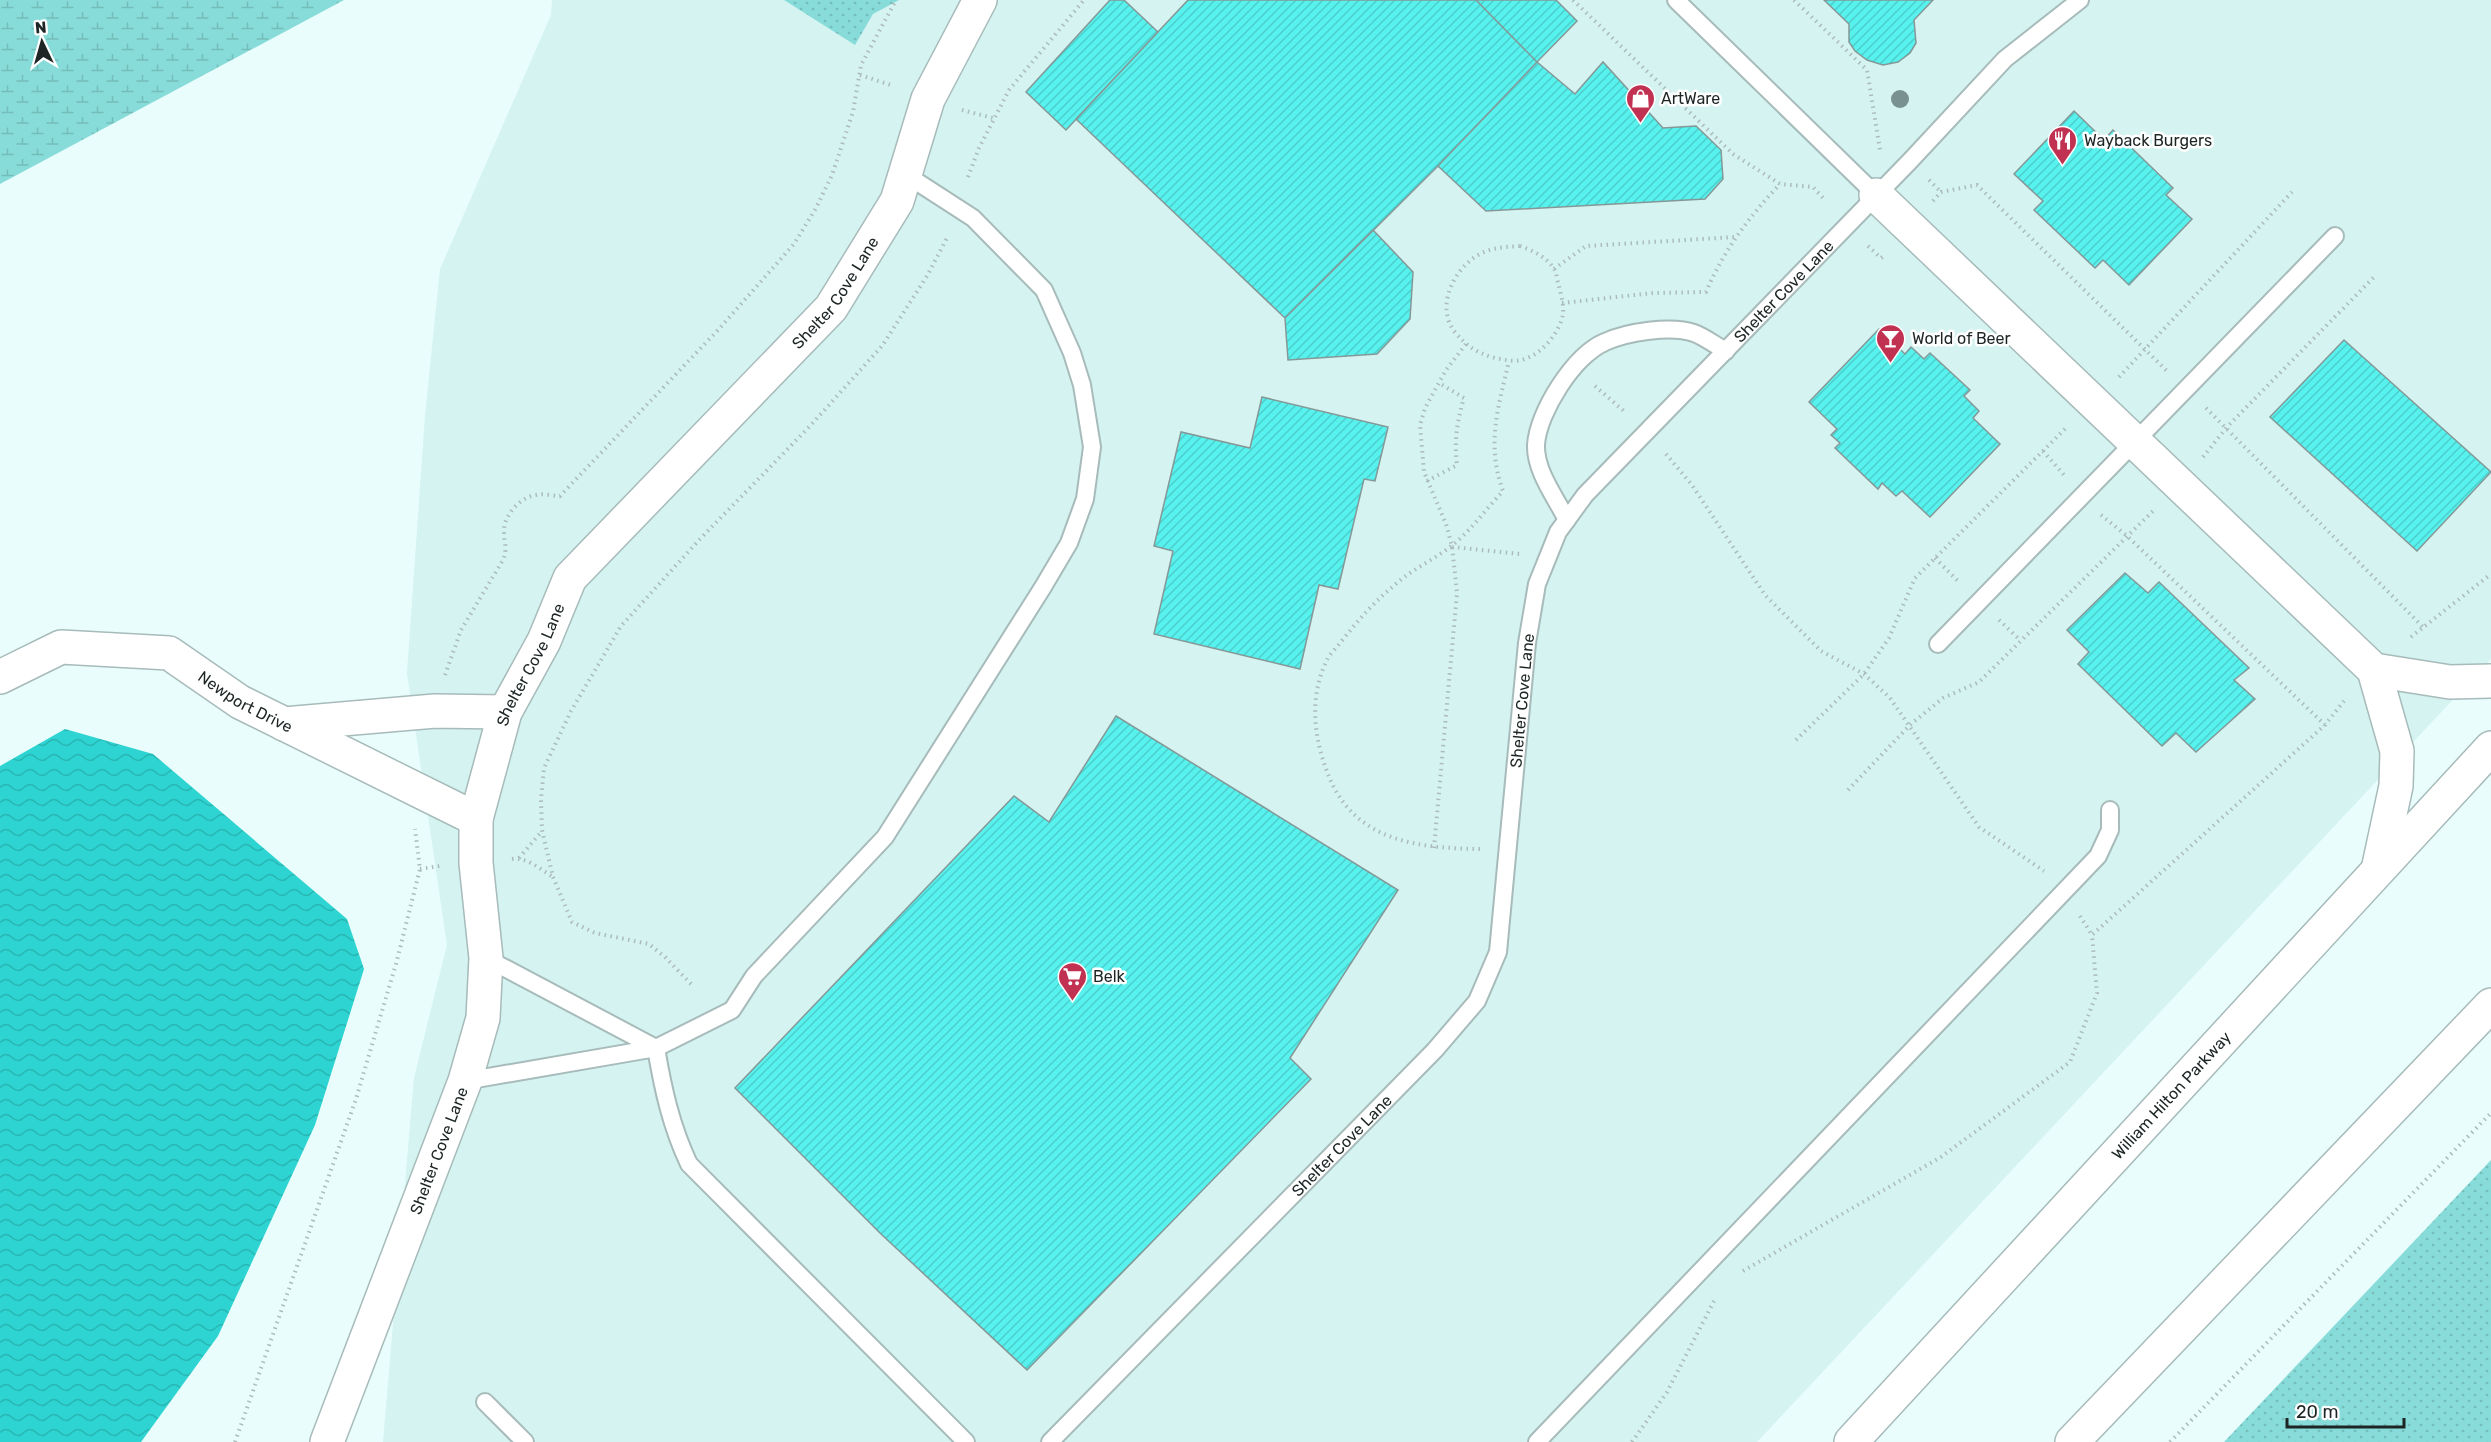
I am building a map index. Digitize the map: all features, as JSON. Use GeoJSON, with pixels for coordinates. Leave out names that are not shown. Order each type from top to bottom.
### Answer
{"type":"FeatureCollection","features":[{"type":"Feature","properties":{"kind":"main road","name":"Shelter Cove Lane"},"geometry":{"type":"LineString","coordinates":[[327,1442],[465,1081],[483,1018],[486,958],[476,863],[476,819],[505,712],[544,641],[570,578],[831,309],[897,201],[928,99],[980,0]]}},
{"type":"Feature","properties":{"kind":"main road"},"geometry":{"type":"LineString","coordinates":[[1876,195],[2374,670],[2397,752],[2396,786],[2378,870]]}},
{"type":"Feature","properties":{"kind":"main road","name":"Newport Drive"},"geometry":{"type":"LineString","coordinates":[[0,677],[61,647],[169,653],[240,702],[284,724],[435,711],[505,712]]}},
{"type":"Feature","properties":{"kind":"main road"},"geometry":{"type":"LineString","coordinates":[[2374,670],[2450,682],[2491,681]]}},
{"type":"Feature","properties":{"kind":"main road"},"geometry":{"type":"LineString","coordinates":[[284,724],[476,819]]}},
{"type":"Feature","properties":{"kind":"main road","name":"William Hilton Parkway"},"geometry":{"type":"LineString","coordinates":[[1851,1442],[2491,748]]}},
{"type":"Feature","properties":{"kind":"main road"},"geometry":{"type":"LineString","coordinates":[[2072,1442],[2491,1005]]}},
{"type":"Feature","properties":{"kind":"lane"},"geometry":{"type":"LineString","coordinates":[[1676,0],[1876,195]]}},
{"type":"Feature","properties":{"kind":"lane","name":"Shelter Cove Lane"},"geometry":{"type":"LineString","coordinates":[[1050,1442],[1428,1058],[1476,1001],[1498,952],[1527,643],[1537,584],[1558,532],[1585,495],[2005,59],[2080,0]]}},
{"type":"Feature","properties":{"kind":"lane"},"geometry":{"type":"LineString","coordinates":[[465,1081],[656,1048],[732,1010],[754,976],[885,837],[1069,543],[1084,500],[1092,447],[1082,385],[1072,353],[1044,290],[973,218],[905,174]]}},
{"type":"Feature","properties":{"kind":"lane"},"geometry":{"type":"LineString","coordinates":[[1938,644],[2335,236]]}},
{"type":"Feature","properties":{"kind":"lane"},"geometry":{"type":"LineString","coordinates":[[1567,520],[1539,467],[1536,445],[1545,411],[1555,392],[1578,362],[1604,342],[1659,330],[1694,333],[1726,351]]}},
{"type":"Feature","properties":{"kind":"lane"},"geometry":{"type":"LineString","coordinates":[[1537,1442],[2098,856],[2110,830],[2110,810]]}},
{"type":"Feature","properties":{"kind":"lane"},"geometry":{"type":"LineString","coordinates":[[486,958],[656,1048]]}},
{"type":"Feature","properties":{"kind":"lane"},"geometry":{"type":"LineString","coordinates":[[656,1048],[666,1102],[676,1137],[689,1164],[966,1442]]}},
{"type":"Feature","properties":{"kind":"lane"},"geometry":{"type":"LineString","coordinates":[[484,1402],[525,1442]]}},
{"type":"Feature","properties":{"kind":"path"},"geometry":{"type":"LineString","coordinates":[[445,676],[461,630],[503,560],[507,548],[504,532],[506,521],[514,508],[537,494],[560,496],[718,330],[794,244],[816,208],[832,175],[853,112],[861,65],[896,0]]}},
{"type":"Feature","properties":{"kind":"path"},"geometry":{"type":"LineString","coordinates":[[968,177],[993,118],[1009,90],[1084,0]]}},
{"type":"Feature","properties":{"kind":"path"},"geometry":{"type":"LineString","coordinates":[[1573,0],[1733,154],[1780,184],[1813,187],[1823,198]]}},
{"type":"Feature","properties":{"kind":"path"},"geometry":{"type":"LineString","coordinates":[[1794,0],[1867,70],[1880,151]]}},
{"type":"Feature","properties":{"kind":"path"},"geometry":{"type":"LineString","coordinates":[[860,75],[903,89]]}},
{"type":"Feature","properties":{"kind":"path"},"geometry":{"type":"LineString","coordinates":[[961,109],[993,118]]}},
{"type":"Feature","properties":{"kind":"path"},"geometry":{"type":"LineString","coordinates":[[1873,146],[1879,139]]}},
{"type":"Feature","properties":{"kind":"path"},"geometry":{"type":"LineString","coordinates":[[1813,187],[1820,180]]}},
{"type":"Feature","properties":{"kind":"path"},"geometry":{"type":"LineString","coordinates":[[1929,180],[1941,192],[1977,185],[2171,376]]}},
{"type":"Feature","properties":{"kind":"path"},"geometry":{"type":"LineString","coordinates":[[1562,303],[1653,293],[1706,292],[1735,237],[1750,216],[1780,184]]}},
{"type":"Feature","properties":{"kind":"path"},"geometry":{"type":"LineString","coordinates":[[2115,381],[2292,192]]}},
{"type":"Feature","properties":{"kind":"path"},"geometry":{"type":"LineString","coordinates":[[1554,269],[1586,246],[1735,237]]}},
{"type":"Feature","properties":{"kind":"path"},"geometry":{"type":"LineString","coordinates":[[691,984],[649,944],[595,933],[572,922],[553,877],[542,830],[541,799],[544,768],[571,711],[621,626],[700,539],[811,425],[882,346],[927,276],[946,238]]}},
{"type":"Feature","properties":{"kind":"path"},"geometry":{"type":"LineString","coordinates":[[1521,246],[1532,250],[1554,269],[1562,303],[1560,327],[1546,345],[1527,359],[1509,361],[1482,354],[1466,345],[1452,328],[1445,304],[1454,280],[1466,263],[1497,248],[1521,246]]}},
{"type":"Feature","properties":{"kind":"path"},"geometry":{"type":"LineString","coordinates":[[2200,461],[2227,427],[2376,275]]}},
{"type":"Feature","properties":{"kind":"path"},"geometry":{"type":"LineString","coordinates":[[1434,848],[1457,593],[1452,546],[1446,524],[1427,481],[1420,449],[1420,425],[1425,408],[1439,383],[1466,345]]}},
{"type":"Feature","properties":{"kind":"path"},"geometry":{"type":"LineString","coordinates":[[1508,849],[1434,848],[1389,837],[1359,819],[1337,796],[1315,733],[1316,696],[1327,659],[1363,614],[1398,582],[1452,546],[1503,491],[1496,472],[1493,450],[1498,410],[1509,361]]}},
{"type":"Feature","properties":{"kind":"path"},"geometry":{"type":"LineString","coordinates":[[1427,481],[1457,465],[1455,446],[1457,422],[1464,398],[1439,383]]}},
{"type":"Feature","properties":{"kind":"path"},"geometry":{"type":"LineString","coordinates":[[2202,404],[2423,627]]}},
{"type":"Feature","properties":{"kind":"path"},"geometry":{"type":"LineString","coordinates":[[1796,740],[1864,674],[1889,638],[1916,578],[2070,423]]}},
{"type":"Feature","properties":{"kind":"path"},"geometry":{"type":"LineString","coordinates":[[1663,451],[1692,485],[1765,595],[1821,651],[1864,674],[1890,698],[1979,827],[2054,878],[2092,935],[2097,993],[2070,1062],[1941,1157],[1733,1277]]}},
{"type":"Feature","properties":{"kind":"path"},"geometry":{"type":"LineString","coordinates":[[2043,451],[2070,481]]}},
{"type":"Feature","properties":{"kind":"path"},"geometry":{"type":"LineString","coordinates":[[1848,790],[1910,725],[1943,698],[1979,682],[2157,506]]}},
{"type":"Feature","properties":{"kind":"path"},"geometry":{"type":"LineString","coordinates":[[2094,508],[2126,535],[2325,725]]}},
{"type":"Feature","properties":{"kind":"path"},"geometry":{"type":"LineString","coordinates":[[1452,546],[1547,557]]}},
{"type":"Feature","properties":{"kind":"path"},"geometry":{"type":"LineString","coordinates":[[1935,558],[1963,585]]}},
{"type":"Feature","properties":{"kind":"path"},"geometry":{"type":"LineString","coordinates":[[2406,641],[2491,574]]}},
{"type":"Feature","properties":{"kind":"path"},"geometry":{"type":"LineString","coordinates":[[1992,614],[2020,640]]}},
{"type":"Feature","properties":{"kind":"path"},"geometry":{"type":"LineString","coordinates":[[2092,935],[2325,725],[2349,694]]}},
{"type":"Feature","properties":{"kind":"path"},"geometry":{"type":"LineString","coordinates":[[235,1442],[356,1099],[396,964],[420,869],[415,828]]}},
{"type":"Feature","properties":{"kind":"path"},"geometry":{"type":"LineString","coordinates":[[542,830],[519,858],[553,877]]}},
{"type":"Feature","properties":{"kind":"path"},"geometry":{"type":"LineString","coordinates":[[420,869],[451,865]]}},
{"type":"Feature","properties":{"kind":"path"},"geometry":{"type":"LineString","coordinates":[[2170,1442],[2491,1113]]}},
{"type":"Feature","properties":{"kind":"path"},"geometry":{"type":"LineString","coordinates":[[1632,1442],[1667,1392],[1718,1293]]}},
{"type":"Feature","properties":{"kind":"shaded area"},"geometry":{"type":"Polygon","coordinates":[[[552,0],[2491,0],[2491,659],[1757,1442],[383,1442],[414,1078],[447,945],[407,673],[425,416],[440,269],[551,15],[552,0]]]}},
{"type":"Feature","properties":{"kind":"green space"},"geometry":{"type":"Polygon","coordinates":[[[0,0],[344,0],[0,184],[0,0]]]}},
{"type":"Feature","properties":{"kind":"green space"},"geometry":{"type":"Polygon","coordinates":[[[784,0],[899,0],[873,14],[855,45],[784,0]]]}},
{"type":"Feature","properties":{"kind":"green space"},"geometry":{"type":"Polygon","coordinates":[[[2491,1160],[2491,1442],[2224,1442],[2491,1160]]]}},
{"type":"Feature","properties":{"kind":"water"},"geometry":{"type":"Polygon","coordinates":[[[65,729],[153,754],[347,919],[364,969],[315,1125],[218,1336],[141,1442],[0,1442],[0,766],[65,729]]]}},
{"type":"Feature","properties":{"kind":"building"},"geometry":{"type":"Polygon","coordinates":[[[1110,0],[1124,0],[1158,32],[1066,130],[1026,92],[1110,0]]]}},
{"type":"Feature","properties":{"kind":"building"},"geometry":{"type":"Polygon","coordinates":[[[1188,0],[1476,0],[1537,62],[1438,166],[1285,318],[1076,119],[1188,0]]]}},
{"type":"Feature","properties":{"kind":"building"},"geometry":{"type":"Polygon","coordinates":[[[1476,0],[1556,0],[1577,21],[1537,62],[1476,0]]]}},
{"type":"Feature","properties":{"kind":"building"},"geometry":{"type":"Polygon","coordinates":[[[1824,0],[1933,0],[1914,20],[1916,43],[1910,53],[1898,62],[1883,65],[1867,60],[1855,51],[1849,42],[1849,24],[1824,0]]]}},
{"type":"Feature","properties":{"kind":"building"},"geometry":{"type":"Polygon","coordinates":[[[1537,62],[1575,94],[1603,62],[1663,128],[1696,126],[1721,150],[1723,179],[1705,199],[1486,211],[1438,166],[1537,62]]]}},
{"type":"Feature","properties":{"kind":"building"},"geometry":{"type":"Polygon","coordinates":[[[2074,111],[2104,140],[2113,130],[2173,188],[2166,195],[2192,219],[2129,285],[2103,260],[2095,268],[2034,210],[2043,201],[2014,174],[2074,111]]]}},
{"type":"Feature","properties":{"kind":"building"},"geometry":{"type":"Polygon","coordinates":[[[1373,230],[1413,272],[1410,319],[1377,354],[1288,360],[1285,318],[1373,230]]]}},
{"type":"Feature","properties":{"kind":"building"},"geometry":{"type":"Polygon","coordinates":[[[1879,329],[1905,354],[1911,347],[1924,359],[1930,353],[1970,390],[1964,396],[1979,411],[1973,418],[2000,444],[1930,517],[1902,491],[1896,496],[1882,483],[1878,489],[1835,448],[1840,443],[1831,435],[1837,429],[1809,402],[1879,329]]]}},
{"type":"Feature","properties":{"kind":"building"},"geometry":{"type":"Polygon","coordinates":[[[2344,340],[2491,472],[2417,551],[2270,417],[2344,340]]]}},
{"type":"Feature","properties":{"kind":"building"},"geometry":{"type":"Polygon","coordinates":[[[1262,397],[1388,427],[1375,481],[1364,479],[1338,589],[1319,585],[1300,669],[1154,634],[1173,551],[1154,546],[1181,432],[1250,448],[1262,397]]]}},
{"type":"Feature","properties":{"kind":"building"},"geometry":{"type":"Polygon","coordinates":[[[2125,573],[2148,593],[2159,582],[2249,668],[2234,680],[2255,699],[2196,752],[2176,733],[2162,746],[2078,664],[2089,652],[2067,630],[2125,573]]]}},
{"type":"Feature","properties":{"kind":"building","name":"Belk"},"geometry":{"type":"Polygon","coordinates":[[[1116,716],[1398,890],[1290,1058],[1311,1079],[1027,1370],[881,1234],[735,1088],[1014,796],[1049,822],[1116,716]]]}},
{"type":"Feature","properties":{"kind":"place","name":"ArtWare"},"geometry":{"type":"Point","coordinates":[1640,124]}},
{"type":"Feature","properties":{"kind":"place","name":"Wayback Burgers"},"geometry":{"type":"Point","coordinates":[2063,166]}},
{"type":"Feature","properties":{"kind":"place","name":"World of Beer"},"geometry":{"type":"Point","coordinates":[1891,364]}},
{"type":"Feature","properties":{"kind":"place","name":"Belk"},"geometry":{"type":"Point","coordinates":[1072,1002]}}]}
